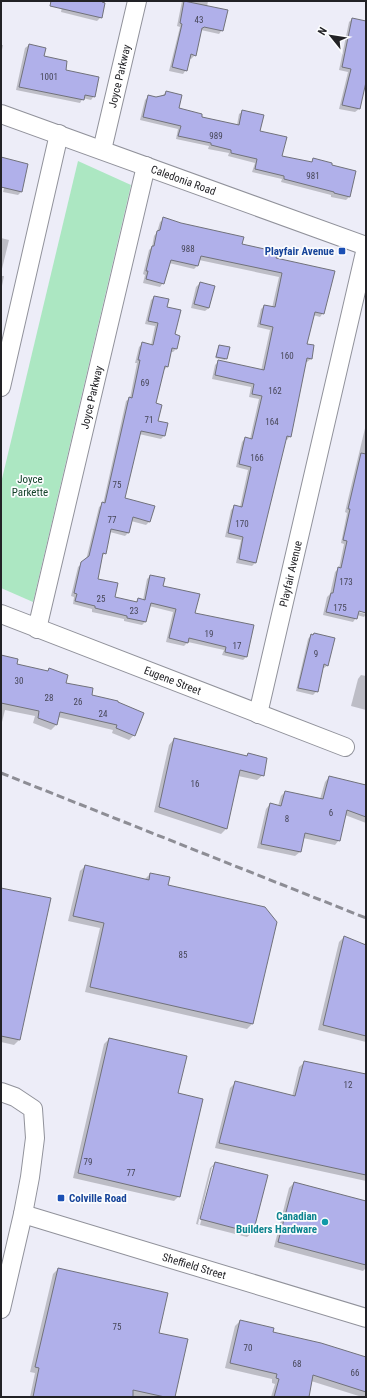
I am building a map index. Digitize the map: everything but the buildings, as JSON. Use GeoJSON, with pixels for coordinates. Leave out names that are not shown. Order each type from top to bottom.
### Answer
{"type":"FeatureCollection","features":[{"type":"Feature","properties":{"kind":"street","name":"Joyce Parkway"},"geometry":{"type":"LineString","coordinates":[[102,150],[137,1]]}},
{"type":"Feature","properties":{"kind":"street","name":"Caledonia Road"},"geometry":{"type":"LineString","coordinates":[[1,114],[366,247]]}},
{"type":"Feature","properties":{"kind":"street"},"geometry":{"type":"LineString","coordinates":[[1,387],[59,134]]}},
{"type":"Feature","properties":{"kind":"street","name":"Joyce Parkway"},"geometry":{"type":"LineString","coordinates":[[37,628],[146,166]]}},
{"type":"Feature","properties":{"kind":"street","name":"Playfair Avenue"},"geometry":{"type":"LineString","coordinates":[[258,714],[366,247]]}},
{"type":"Feature","properties":{"kind":"street","name":"Eugene Street"},"geometry":{"type":"LineString","coordinates":[[1,614],[344,747]]}},
{"type":"Feature","properties":{"kind":"street"},"geometry":{"type":"LineString","coordinates":[[1,1092],[15,1097],[33,1109],[35,1138],[23,1214],[1,1308]]}},
{"type":"Feature","properties":{"kind":"street","name":"Sheffield Street"},"geometry":{"type":"LineString","coordinates":[[23,1214],[366,1318]]}},
{"type":"Feature","properties":{"kind":"green space","name":"Joyce Parkette"},"geometry":{"type":"Polygon","coordinates":[[[78,161],[131,185],[33,602],[1,588],[1,483],[78,161]]]}},
{"type":"Feature","properties":{"kind":"railway"},"geometry":{"type":"LineString","coordinates":[[1,773],[366,918]]}},
{"type":"Feature","properties":{"kind":"place","name":"Playfair Avenue"},"geometry":{"type":"Point","coordinates":[342,251]}},
{"type":"Feature","properties":{"kind":"place","name":"Colville Road"},"geometry":{"type":"Point","coordinates":[61,1198]}},
{"type":"Feature","properties":{"kind":"place","name":"Canadian Builders Hardware"},"geometry":{"type":"Point","coordinates":[325,1222]}}]}
